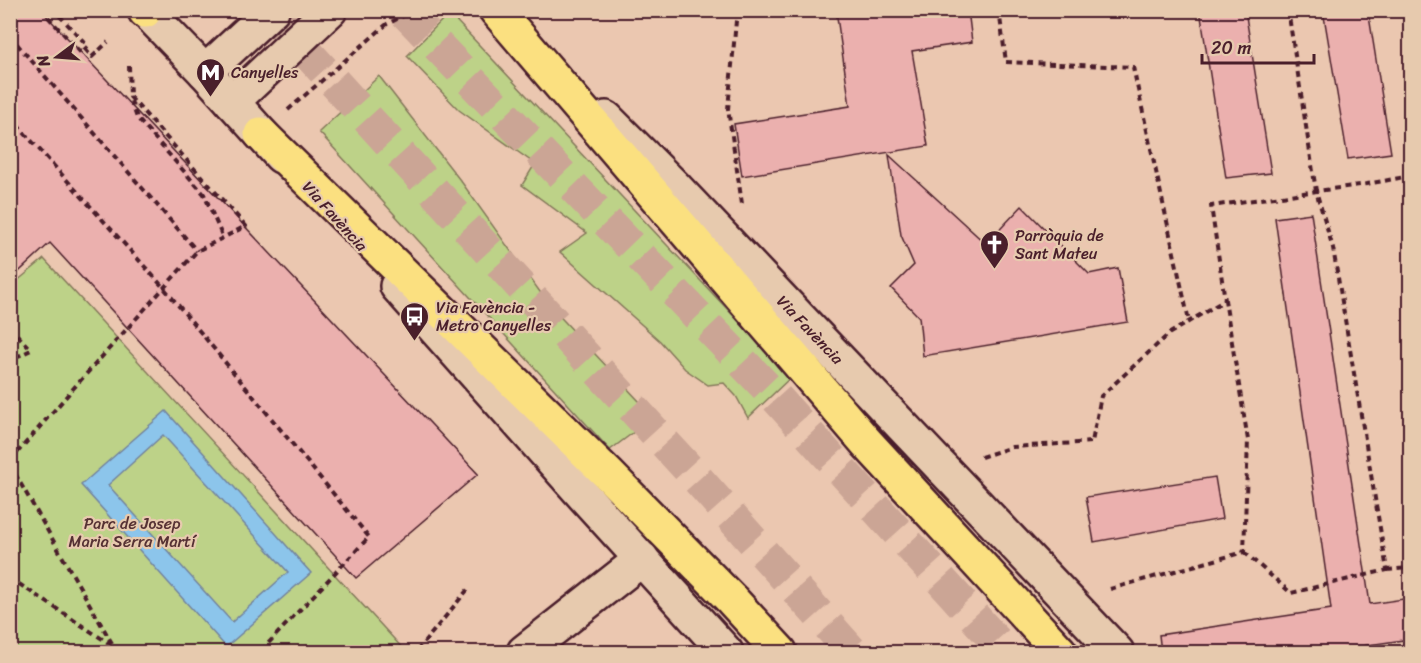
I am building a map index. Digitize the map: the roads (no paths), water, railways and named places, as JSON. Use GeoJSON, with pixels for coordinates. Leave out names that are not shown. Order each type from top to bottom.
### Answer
{"type":"FeatureCollection","features":[{"type":"Feature","properties":{"kind":"highway"},"geometry":{"type":"LineString","coordinates":[[498,10],[866,442],[1060,652]]}},
{"type":"Feature","properties":{"kind":"highway"},"geometry":{"type":"LineString","coordinates":[[261,134],[617,483],[780,652]]}},
{"type":"Feature","properties":{"kind":"street"},"geometry":{"type":"LineString","coordinates":[[205,72],[272,10]]}},
{"type":"Feature","properties":{"kind":"street"},"geometry":{"type":"LineString","coordinates":[[232,102],[330,10]]}},
{"type":"Feature","properties":{"kind":"street","name":"Via Favència"},"geometry":{"type":"LineString","coordinates":[[498,10],[677,189],[1117,652]]}},
{"type":"Feature","properties":{"kind":"street","name":"Via Favència"},"geometry":{"type":"LineString","coordinates":[[145,11],[205,72],[726,652]]}},
{"type":"Feature","properties":{"kind":"street"},"geometry":{"type":"LineString","coordinates":[[524,652],[642,559]]}},
{"type":"Feature","properties":{"kind":"water"},"geometry":{"type":"Polygon","coordinates":[[[166,411],[311,573],[226,647],[81,485],[166,411]],[[163,435],[108,485],[232,622],[288,572],[163,435]]]}},
{"type":"Feature","properties":{"kind":"tunnel"},"geometry":{"type":"LineString","coordinates":[[268,10],[693,474],[852,652]]}},
{"type":"Feature","properties":{"kind":"tunnel"},"geometry":{"type":"LineString","coordinates":[[403,10],[771,392],[1006,652]]}},
{"type":"Feature","properties":{"kind":"place","name":"Canyelles"},"geometry":{"type":"Point","coordinates":[210,98]}},
{"type":"Feature","properties":{"kind":"place","name":"Parròquia de Sant Mateu"},"geometry":{"type":"Point","coordinates":[994,270]}},
{"type":"Feature","properties":{"kind":"place","name":"Via Favència - Metro Canyelles"},"geometry":{"type":"Point","coordinates":[415,342]}},
{"type":"Feature","properties":{"kind":"park label","name":"Parc de Josep Maria Serra Martí"},"geometry":{"type":"Point","coordinates":[132,532]}}]}
